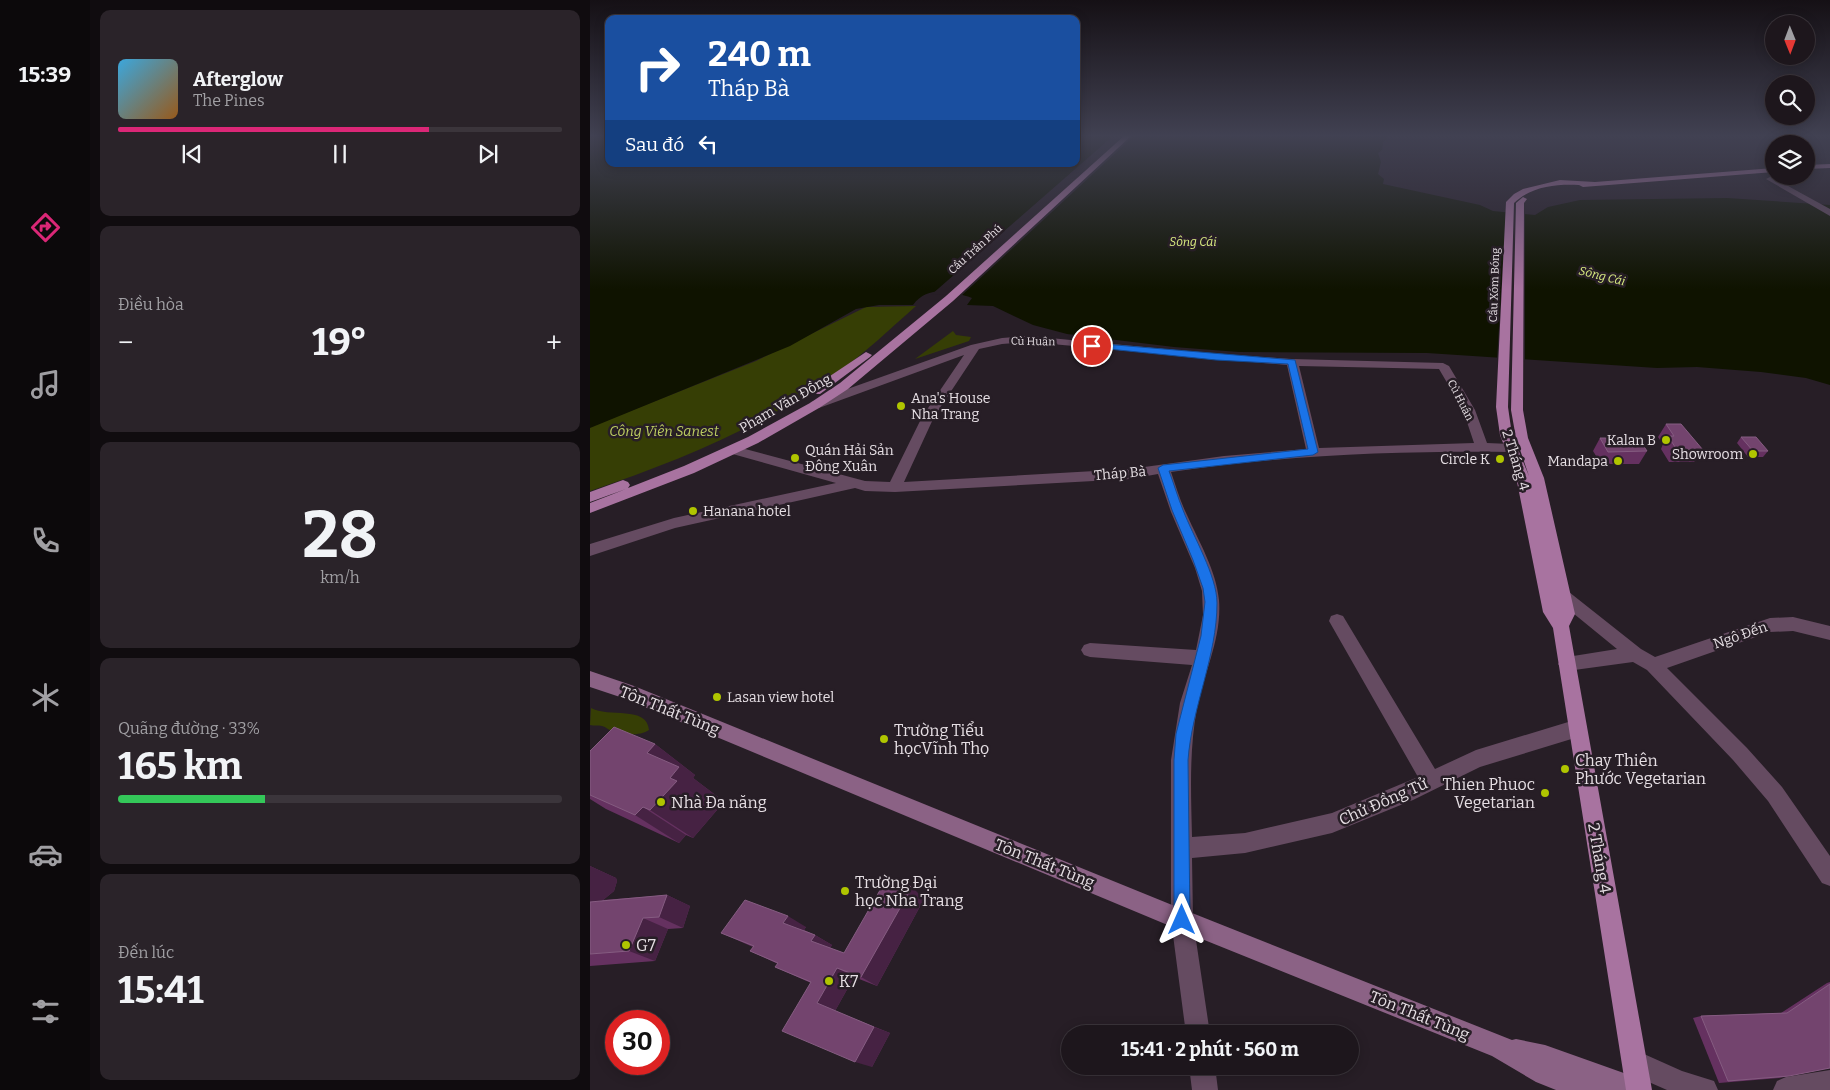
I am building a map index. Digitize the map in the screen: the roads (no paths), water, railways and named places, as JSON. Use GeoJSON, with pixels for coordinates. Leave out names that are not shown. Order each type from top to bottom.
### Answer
{"type":"FeatureCollection","features":[{"type":"Feature","properties":{"kind":"main road","name":"Cầu Trần Phú"},"geometry":{"type":"LineString","coordinates":[[942,299],[1064,187]]}},
{"type":"Feature","properties":{"kind":"main road","name":"Cầu Trần Phú"},"geometry":{"type":"LineString","coordinates":[[942,299],[1070,187]]}},
{"type":"Feature","properties":{"kind":"main road","name":"Cầu Xóm Bóng"},"geometry":{"type":"LineString","coordinates":[[1509,408],[1520,203],[1528,195],[1546,187]]}},
{"type":"Feature","properties":{"kind":"main road","name":"Cầu Xóm Bóng"},"geometry":{"type":"LineString","coordinates":[[1509,408],[1510,202],[1524,191],[1546,187]]}},
{"type":"Feature","properties":{"kind":"main road","name":"Phạm Văn Đồng"},"geometry":{"type":"LineString","coordinates":[[590,508],[647,487],[734,450],[812,406],[851,380],[942,299]]}},
{"type":"Feature","properties":{"kind":"main road","name":"Phạm Văn Đồng"},"geometry":{"type":"LineString","coordinates":[[590,497],[704,452],[781,413],[838,377],[942,299]]}},
{"type":"Feature","properties":{"kind":"main road","name":"2 Tháng 4"},"geometry":{"type":"LineString","coordinates":[[1509,408],[1510,448],[1523,477],[1551,612],[1561,626],[1639,1090]]}},
{"type":"Feature","properties":{"kind":"main road","name":"2 Tháng 4"},"geometry":{"type":"LineString","coordinates":[[1509,408],[1538,478],[1567,614],[1561,626]]}},
{"type":"Feature","properties":{"kind":"main road","name":"Tôn Thất Tùng"},"geometry":{"type":"LineString","coordinates":[[590,678],[638,696],[1182,920],[1500,1047],[1545,1058],[1635,1090]]}},
{"type":"Feature","properties":{"kind":"main road","name":"Tôn Thất Tùng"},"geometry":{"type":"LineString","coordinates":[[1500,1047],[1545,1073],[1590,1090]]}},
{"type":"Feature","properties":{"kind":"street"},"geometry":{"type":"LineString","coordinates":[[1784,187],[1830,213]]}},
{"type":"Feature","properties":{"kind":"street"},"geometry":{"type":"LineString","coordinates":[[1795,187],[1830,208]]}},
{"type":"Feature","properties":{"kind":"street"},"geometry":{"type":"LineString","coordinates":[[1818,200],[1830,204]]}},
{"type":"Feature","properties":{"kind":"street","name":"Cù Huân"},"geometry":{"type":"LineString","coordinates":[[812,406],[975,347],[1002,341],[1029,339],[1216,357],[1292,362],[1443,366],[1469,410],[1482,448]]}},
{"type":"Feature","properties":{"kind":"street"},"geometry":{"type":"LineString","coordinates":[[895,487],[928,418],[975,347]]}},
{"type":"Feature","properties":{"kind":"street"},"geometry":{"type":"LineString","coordinates":[[1292,362],[1313,452]]}},
{"type":"Feature","properties":{"kind":"street"},"geometry":{"type":"LineString","coordinates":[[851,380],[853,388],[868,386]]}},
{"type":"Feature","properties":{"kind":"street","name":"Tháp Bà"},"geometry":{"type":"LineString","coordinates":[[734,450],[856,484],[895,487],[1130,474],[1163,468],[1359,449],[1510,448]]}},
{"type":"Feature","properties":{"kind":"street"},"geometry":{"type":"LineString","coordinates":[[1163,468],[1209,588],[1211,602],[1202,658],[1183,734],[1181,760],[1182,920],[1197,1025]]}},
{"type":"Feature","properties":{"kind":"street"},"geometry":{"type":"LineString","coordinates":[[590,550],[674,523],[856,484]]}},
{"type":"Feature","properties":{"kind":"street"},"geometry":{"type":"LineString","coordinates":[[1563,596],[1635,654],[1653,665],[1740,754],[1776,794],[1830,875]]}},
{"type":"Feature","properties":{"kind":"street"},"geometry":{"type":"LineString","coordinates":[[1337,621],[1431,780]]}},
{"type":"Feature","properties":{"kind":"street","name":"Ngô Đến"},"geometry":{"type":"LineString","coordinates":[[1653,665],[1770,625],[1785,622],[1802,624],[1830,633]]}},
{"type":"Feature","properties":{"kind":"street"},"geometry":{"type":"LineString","coordinates":[[1090,650],[1202,658]]}},
{"type":"Feature","properties":{"kind":"street"},"geometry":{"type":"LineString","coordinates":[[1567,664],[1635,654]]}},
{"type":"Feature","properties":{"kind":"street","name":"Chử Đồng Tử"},"geometry":{"type":"LineString","coordinates":[[1181,848],[1246,843],[1332,823],[1406,793],[1476,760],[1578,728]]}},
{"type":"Feature","properties":{"kind":"street"},"geometry":{"type":"LineString","coordinates":[[1635,1064],[1705,1090]]}},
{"type":"Feature","properties":{"kind":"street"},"geometry":{"type":"LineString","coordinates":[[1203,1075],[1205,1090]]}},
{"type":"Feature","properties":{"kind":"street"},"geometry":{"type":"LineString","coordinates":[[1786,1090],[1830,1083]]}},
{"type":"Feature","properties":{"kind":"water","name":"Sông Cái"},"geometry":{"type":"Polygon","coordinates":[[[590,187],[1396,187],[1480,205],[1493,211],[1535,215],[1548,207],[1580,200],[1727,198],[1830,205],[1830,385],[1806,378],[1697,367],[1657,368],[1427,353],[1239,352],[1174,347],[1067,334],[1033,325],[993,306],[967,305],[972,298],[940,291],[926,294],[913,305],[879,305],[856,309],[790,346],[590,428],[590,187]]]}},
{"type":"Feature","properties":{"kind":"place","name":"Ana's House Nha Trang"},"geometry":{"type":"Point","coordinates":[901,406]}},
{"type":"Feature","properties":{"kind":"place","name":"Kalan B"},"geometry":{"type":"Point","coordinates":[1666,440]}},
{"type":"Feature","properties":{"kind":"place","name":"Showroom"},"geometry":{"type":"Point","coordinates":[1753,454]}},
{"type":"Feature","properties":{"kind":"place","name":"Quán Hải Sản Đông Xuân"},"geometry":{"type":"Point","coordinates":[795,458]}},
{"type":"Feature","properties":{"kind":"place","name":"Circle K"},"geometry":{"type":"Point","coordinates":[1500,459]}},
{"type":"Feature","properties":{"kind":"place","name":"Mandapa"},"geometry":{"type":"Point","coordinates":[1618,461]}},
{"type":"Feature","properties":{"kind":"place","name":"Hanana hotel"},"geometry":{"type":"Point","coordinates":[693,511]}},
{"type":"Feature","properties":{"kind":"place","name":"Lasan view hotel"},"geometry":{"type":"Point","coordinates":[717,697]}},
{"type":"Feature","properties":{"kind":"place","name":"Trường Tiểu họcVĩnh Thọ"},"geometry":{"type":"Point","coordinates":[884,739]}},
{"type":"Feature","properties":{"kind":"place","name":"Chay Thiên Phước Vegetarian"},"geometry":{"type":"Point","coordinates":[1565,769]}},
{"type":"Feature","properties":{"kind":"place","name":"Thien Phuoc Vegetarian"},"geometry":{"type":"Point","coordinates":[1545,793]}},
{"type":"Feature","properties":{"kind":"place","name":"Nhà Đa năng"},"geometry":{"type":"Point","coordinates":[661,802]}},
{"type":"Feature","properties":{"kind":"place","name":"Trường Đại học Nha Trang"},"geometry":{"type":"Point","coordinates":[845,891]}},
{"type":"Feature","properties":{"kind":"place","name":"G7"},"geometry":{"type":"Point","coordinates":[626,945]}},
{"type":"Feature","properties":{"kind":"place","name":"K7"},"geometry":{"type":"Point","coordinates":[829,981]}},
{"type":"Feature","properties":{"kind":"park label","name":"Công Viên Sanest"},"geometry":{"type":"Point","coordinates":[664,431]}}]}
